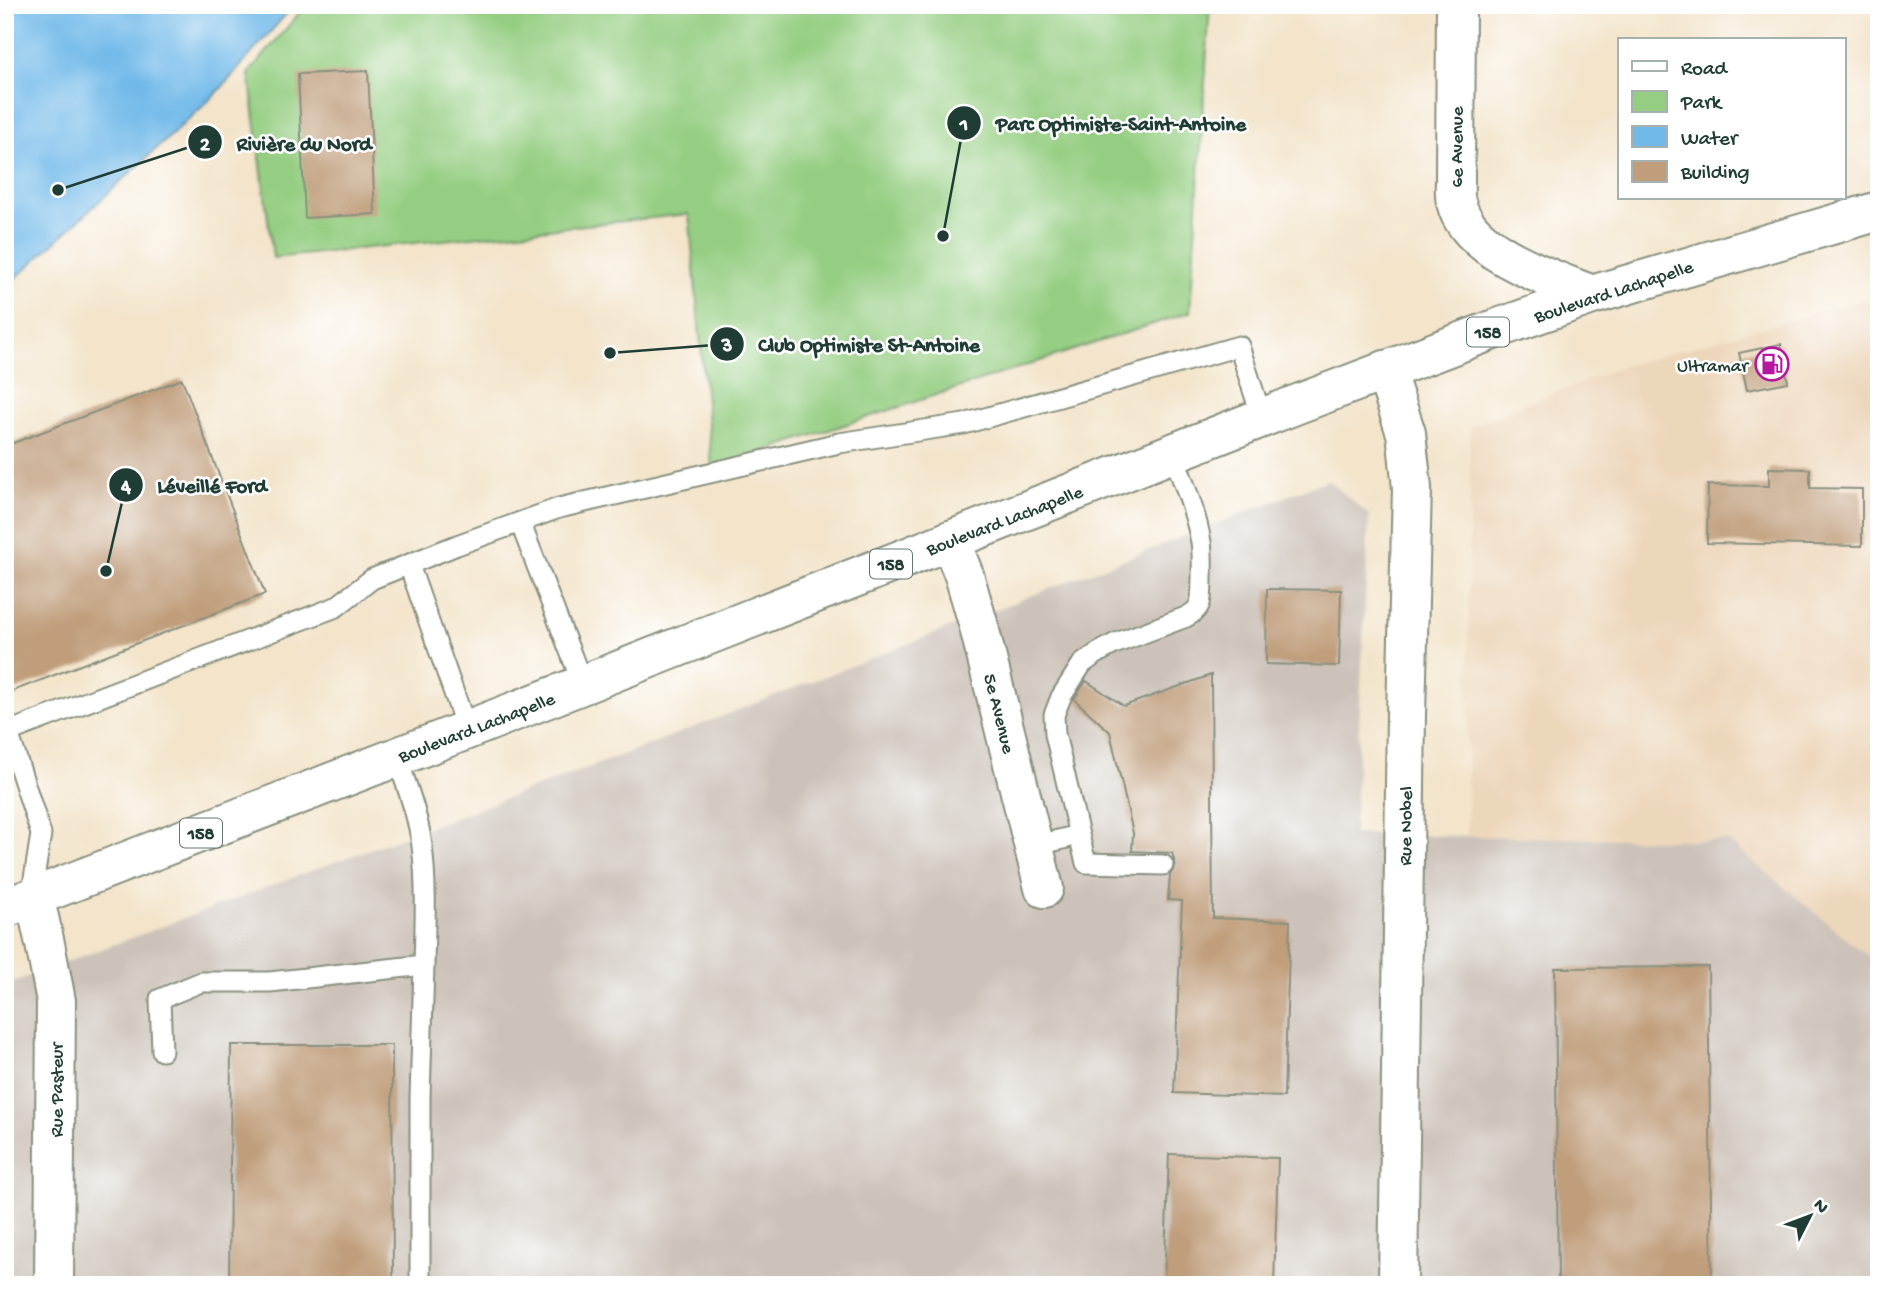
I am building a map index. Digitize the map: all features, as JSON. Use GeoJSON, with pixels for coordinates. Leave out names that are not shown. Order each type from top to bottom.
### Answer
{"type":"FeatureCollection","features":[{"type":"Feature","properties":{"kind":"main road","name":"6e Avenue"},"geometry":{"type":"LineString","coordinates":[[1456,5],[1455,202],[1461,216],[1469,229],[1506,258],[1592,295]]}},
{"type":"Feature","properties":{"kind":"main road","name":"Boulevard Lachapelle"},"geometry":{"type":"LineString","coordinates":[[18,903],[1511,323],[1592,295],[1879,211]]}},
{"type":"Feature","properties":{"kind":"main road","name":"Boulevard Lachapelle"},"geometry":{"type":"LineString","coordinates":[[1774,242],[1879,229]]}},
{"type":"Feature","properties":{"kind":"main road","name":"Rue Nobel"},"geometry":{"type":"LineString","coordinates":[[1385,370],[1406,433],[1412,488],[1398,1285]]}},
{"type":"Feature","properties":{"kind":"main road","name":"5e Avenue"},"geometry":{"type":"LineString","coordinates":[[950,540],[978,623],[1044,888]]}},
{"type":"Feature","properties":{"kind":"main road","name":"Rue Pasteur"},"geometry":{"type":"LineString","coordinates":[[18,903],[39,917],[56,1001],[54,1285]]}},
{"type":"Feature","properties":{"kind":"lane"},"geometry":{"type":"LineString","coordinates":[[18,903],[41,834],[6,732],[336,607],[372,579],[559,508],[839,443],[964,424],[1239,346],[1262,418]]}},
{"type":"Feature","properties":{"kind":"lane"},"geometry":{"type":"LineString","coordinates":[[1163,864],[1086,863],[1055,734],[1054,715],[1060,697],[1082,664],[1114,644],[1186,617],[1200,606],[1203,559],[1201,542],[1173,453]]}},
{"type":"Feature","properties":{"kind":"lane"},"geometry":{"type":"LineString","coordinates":[[520,522],[583,684]]}},
{"type":"Feature","properties":{"kind":"lane"},"geometry":{"type":"LineString","coordinates":[[408,565],[467,730]]}},
{"type":"Feature","properties":{"kind":"lane"},"geometry":{"type":"LineString","coordinates":[[397,757],[415,811],[426,881],[420,1285]]}},
{"type":"Feature","properties":{"kind":"lane"},"geometry":{"type":"LineString","coordinates":[[1034,846],[1079,835]]}},
{"type":"Feature","properties":{"kind":"lane"},"geometry":{"type":"LineString","coordinates":[[162,1051],[160,999],[201,982],[270,982],[424,965]]}},
{"type":"Feature","properties":{"kind":"shaded area"},"geometry":{"type":"Polygon","coordinates":[[[1879,297],[1879,965],[1728,841],[1467,836],[1470,426],[1624,366],[1879,297]]]}},
{"type":"Feature","properties":{"kind":"shaded area"},"geometry":{"type":"Polygon","coordinates":[[[1328,480],[1369,515],[1354,834],[1728,841],[1879,965],[1879,1285],[5,1285],[5,985],[641,748],[1328,480]]]}},
{"type":"Feature","properties":{"kind":"green space"},"geometry":{"type":"Polygon","coordinates":[[[306,5],[1210,5],[1190,312],[712,468],[689,214],[273,258],[249,73],[306,5]]]}},
{"type":"Feature","properties":{"kind":"water"},"geometry":{"type":"Polygon","coordinates":[[[5,5],[294,5],[217,93],[5,288],[5,5]]]}},
{"type":"Feature","properties":{"kind":"building"},"geometry":{"type":"Polygon","coordinates":[[[368,71],[375,214],[305,218],[298,74],[368,71]]]}},
{"type":"Feature","properties":{"kind":"building"},"geometry":{"type":"Polygon","coordinates":[[[1781,344],[1788,382],[1747,390],[1739,353],[1781,344]]]}},
{"type":"Feature","properties":{"kind":"building"},"geometry":{"type":"Polygon","coordinates":[[[182,379],[265,594],[5,694],[5,446],[182,379]]]}},
{"type":"Feature","properties":{"kind":"building"},"geometry":{"type":"Polygon","coordinates":[[[1769,468],[1810,469],[1810,488],[1862,489],[1862,546],[1707,543],[1708,485],[1769,486],[1769,468]]]}},
{"type":"Feature","properties":{"kind":"building"},"geometry":{"type":"Polygon","coordinates":[[[1267,589],[1341,590],[1339,666],[1266,664],[1267,589]]]}},
{"type":"Feature","properties":{"kind":"building"},"geometry":{"type":"Polygon","coordinates":[[[1211,675],[1213,918],[1290,921],[1284,1097],[1174,1093],[1182,901],[1168,900],[1174,860],[1172,853],[1132,851],[1133,833],[1110,732],[1074,699],[1086,681],[1124,706],[1211,675]]]}},
{"type":"Feature","properties":{"kind":"building"},"geometry":{"type":"Polygon","coordinates":[[[1708,967],[1712,1285],[1558,1285],[1555,968],[1708,967]]]}},
{"type":"Feature","properties":{"kind":"building"},"geometry":{"type":"Polygon","coordinates":[[[231,1045],[392,1045],[393,1285],[229,1285],[231,1045]]]}},
{"type":"Feature","properties":{"kind":"building"},"geometry":{"type":"Polygon","coordinates":[[[1169,1154],[1278,1158],[1274,1285],[1164,1285],[1169,1154]]]}},
{"type":"Feature","properties":{"kind":"place","name":"Rivière du Nord"},"geometry":{"type":"Point","coordinates":[58,190]}},
{"type":"Feature","properties":{"kind":"place","name":"Parc Optimiste-Saint-Antoine"},"geometry":{"type":"Point","coordinates":[943,236]}},
{"type":"Feature","properties":{"kind":"place","name":"Club Optimiste St-Antoine"},"geometry":{"type":"Point","coordinates":[610,353]}},
{"type":"Feature","properties":{"kind":"place","name":"Ultramar"},"geometry":{"type":"Point","coordinates":[1772,364]}},
{"type":"Feature","properties":{"kind":"place","name":"Léveillé Ford"},"geometry":{"type":"Point","coordinates":[106,571]}}]}
